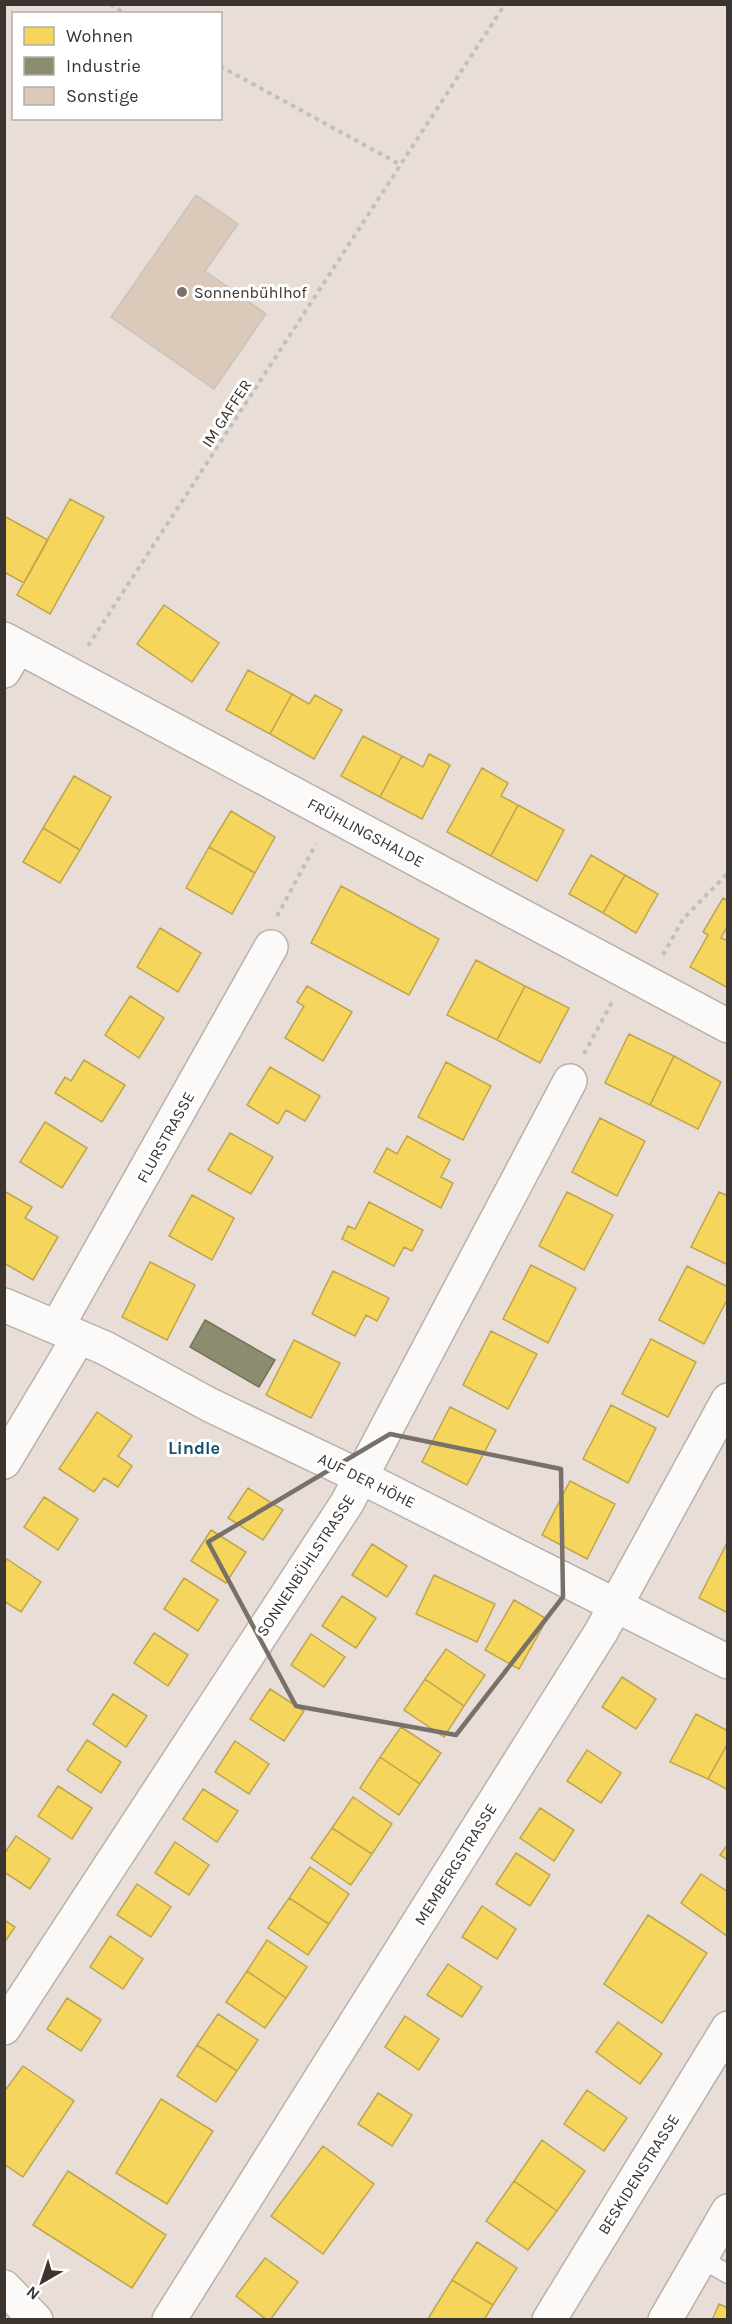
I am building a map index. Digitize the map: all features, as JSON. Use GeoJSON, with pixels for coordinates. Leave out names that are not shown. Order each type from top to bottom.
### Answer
{"type":"FeatureCollection","features":[{"type":"Feature","properties":{"kind":"street","name":"FRÜHLINGSHALDE"},"geometry":{"type":"LineString","coordinates":[[9,652],[70,674],[728,1026]]}},
{"type":"Feature","properties":{"kind":"street","name":"FLURSTRASSE"},"geometry":{"type":"LineString","coordinates":[[4,1462],[68,1332],[271,947]]}},
{"type":"Feature","properties":{"kind":"street","name":"SONNENBÜHLSTRASSE"},"geometry":{"type":"LineString","coordinates":[[4,2028],[347,1503],[570,1081]]}},
{"type":"Feature","properties":{"kind":"street","name":"AUF DER HÖHE"},"geometry":{"type":"LineString","coordinates":[[4,1305],[105,1347],[210,1405],[361,1477],[728,1662]]}},
{"type":"Feature","properties":{"kind":"street","name":"MEMBERGSTRASSE"},"geometry":{"type":"LineString","coordinates":[[169,2319],[617,1605],[728,1400]]}},
{"type":"Feature","properties":{"kind":"street","name":"BESKIDENSTRASSE"},"geometry":{"type":"LineString","coordinates":[[549,2319],[728,2028]]}},
{"type":"Feature","properties":{"kind":"street"},"geometry":{"type":"LineString","coordinates":[[665,2319],[728,2211]]}},
{"type":"Feature","properties":{"kind":"street"},"geometry":{"type":"LineString","coordinates":[[4,2287],[36,2319]]}},
{"type":"Feature","properties":{"kind":"lane"},"geometry":{"type":"LineString","coordinates":[[700,2258],[728,2274]]}},
{"type":"Feature","properties":{"kind":"path"},"geometry":{"type":"LineString","coordinates":[[110,4],[123,12]]}},
{"type":"Feature","properties":{"kind":"path","name":"IM GAFFER"},"geometry":{"type":"LineString","coordinates":[[70,674],[505,4]]}},
{"type":"Feature","properties":{"kind":"path"},"geometry":{"type":"LineString","coordinates":[[222,67],[401,165]]}},
{"type":"Feature","properties":{"kind":"path"},"geometry":{"type":"LineString","coordinates":[[271,947],[274,922],[333,814]]}},
{"type":"Feature","properties":{"kind":"path"},"geometry":{"type":"LineString","coordinates":[[570,1081],[639,977],[683,919],[728,873]]}},
{"type":"Feature","properties":{"kind":"highlighted area"},"geometry":{"type":"Polygon","coordinates":[[[390,1434],[561,1469],[563,1597],[456,1735],[296,1706],[208,1542],[390,1434]]]}},
{"type":"Feature","properties":{"kind":"building: Wohnen"},"geometry":{"type":"Polygon","coordinates":[[[70,499],[104,517],[50,614],[17,595],[70,499]]]}},
{"type":"Feature","properties":{"kind":"building: Wohnen"},"geometry":{"type":"Polygon","coordinates":[[[4,516],[48,540],[24,583],[4,572],[4,516]]]}},
{"type":"Feature","properties":{"kind":"building: Wohnen"},"geometry":{"type":"Polygon","coordinates":[[[164,605],[219,643],[192,682],[137,644],[164,605]]]}},
{"type":"Feature","properties":{"kind":"building: Wohnen"},"geometry":{"type":"Polygon","coordinates":[[[248,670],[292,694],[270,734],[226,710],[248,670]]]}},
{"type":"Feature","properties":{"kind":"building: Wohnen"},"geometry":{"type":"Polygon","coordinates":[[[292,694],[309,704],[315,695],[342,710],[314,759],[270,734],[292,694]]]}},
{"type":"Feature","properties":{"kind":"building: Wohnen"},"geometry":{"type":"Polygon","coordinates":[[[363,736],[402,756],[380,797],[341,776],[363,736]]]}},
{"type":"Feature","properties":{"kind":"building: Wohnen"},"geometry":{"type":"Polygon","coordinates":[[[429,754],[450,765],[422,819],[380,797],[402,756],[423,767],[429,754]]]}},
{"type":"Feature","properties":{"kind":"building: Wohnen"},"geometry":{"type":"Polygon","coordinates":[[[482,768],[508,783],[501,796],[518,805],[491,856],[447,832],[482,768]]]}},
{"type":"Feature","properties":{"kind":"building: Wohnen"},"geometry":{"type":"Polygon","coordinates":[[[74,776],[111,797],[80,850],[43,828],[74,776]]]}},
{"type":"Feature","properties":{"kind":"building: Wohnen"},"geometry":{"type":"Polygon","coordinates":[[[518,805],[564,830],[537,881],[491,856],[518,805]]]}},
{"type":"Feature","properties":{"kind":"building: Wohnen"},"geometry":{"type":"Polygon","coordinates":[[[231,811],[275,837],[255,873],[209,847],[231,811]]]}},
{"type":"Feature","properties":{"kind":"building: Wohnen"},"geometry":{"type":"Polygon","coordinates":[[[43,828],[80,850],[60,883],[23,862],[43,828]]]}},
{"type":"Feature","properties":{"kind":"building: Wohnen"},"geometry":{"type":"Polygon","coordinates":[[[209,847],[255,873],[232,914],[186,888],[209,847]]]}},
{"type":"Feature","properties":{"kind":"building: Wohnen"},"geometry":{"type":"Polygon","coordinates":[[[591,855],[625,875],[603,913],[569,894],[591,855]]]}},
{"type":"Feature","properties":{"kind":"building: Wohnen"},"geometry":{"type":"Polygon","coordinates":[[[625,875],[658,894],[636,933],[603,913],[625,875]]]}},
{"type":"Feature","properties":{"kind":"building: Wohnen"},"geometry":{"type":"Polygon","coordinates":[[[341,886],[439,939],[409,995],[311,943],[341,886]]]}},
{"type":"Feature","properties":{"kind":"building: Wohnen"},"geometry":{"type":"Polygon","coordinates":[[[723,898],[728,901],[728,925],[721,938],[728,941],[728,988],[690,967],[708,935],[703,932],[723,898]]]}},
{"type":"Feature","properties":{"kind":"building: Wohnen"},"geometry":{"type":"Polygon","coordinates":[[[160,928],[201,953],[178,992],[137,967],[160,928]]]}},
{"type":"Feature","properties":{"kind":"building: Wohnen"},"geometry":{"type":"Polygon","coordinates":[[[476,960],[525,986],[497,1040],[447,1015],[476,960]]]}},
{"type":"Feature","properties":{"kind":"building: Wohnen"},"geometry":{"type":"Polygon","coordinates":[[[307,986],[352,1012],[323,1061],[285,1038],[304,1006],[297,1002],[307,986]]]}},
{"type":"Feature","properties":{"kind":"building: Wohnen"},"geometry":{"type":"Polygon","coordinates":[[[525,986],[569,1008],[540,1063],[497,1040],[525,986]]]}},
{"type":"Feature","properties":{"kind":"building: Wohnen"},"geometry":{"type":"Polygon","coordinates":[[[130,996],[164,1018],[139,1058],[105,1035],[130,996]]]}},
{"type":"Feature","properties":{"kind":"building: Wohnen"},"geometry":{"type":"Polygon","coordinates":[[[629,1034],[674,1056],[650,1105],[605,1083],[629,1034]]]}},
{"type":"Feature","properties":{"kind":"building: Wohnen"},"geometry":{"type":"Polygon","coordinates":[[[674,1056],[721,1082],[698,1129],[650,1105],[674,1056]]]}},
{"type":"Feature","properties":{"kind":"building: Wohnen"},"geometry":{"type":"Polygon","coordinates":[[[84,1060],[125,1085],[102,1122],[55,1093],[65,1077],[71,1081],[84,1060]]]}},
{"type":"Feature","properties":{"kind":"building: Wohnen"},"geometry":{"type":"Polygon","coordinates":[[[446,1062],[491,1086],[463,1140],[418,1117],[446,1062]]]}},
{"type":"Feature","properties":{"kind":"building: Wohnen"},"geometry":{"type":"Polygon","coordinates":[[[270,1067],[320,1096],[305,1121],[286,1110],[278,1124],[247,1105],[270,1067]]]}},
{"type":"Feature","properties":{"kind":"building: Wohnen"},"geometry":{"type":"Polygon","coordinates":[[[600,1118],[645,1141],[617,1196],[572,1172],[600,1118]]]}},
{"type":"Feature","properties":{"kind":"building: Wohnen"},"geometry":{"type":"Polygon","coordinates":[[[45,1122],[87,1148],[62,1188],[20,1162],[45,1122]]]}},
{"type":"Feature","properties":{"kind":"building: Wohnen"},"geometry":{"type":"Polygon","coordinates":[[[230,1133],[273,1157],[251,1194],[208,1170],[230,1133]]]}},
{"type":"Feature","properties":{"kind":"building: Wohnen"},"geometry":{"type":"Polygon","coordinates":[[[407,1136],[450,1160],[441,1177],[453,1183],[441,1208],[374,1172],[387,1148],[397,1154],[407,1136]]]}},
{"type":"Feature","properties":{"kind":"building: Wohnen"},"geometry":{"type":"Polygon","coordinates":[[[4,1191],[32,1207],[25,1218],[58,1237],[33,1280],[4,1263],[4,1191]]]}},
{"type":"Feature","properties":{"kind":"building: Wohnen"},"geometry":{"type":"Polygon","coordinates":[[[567,1192],[613,1215],[584,1270],[539,1246],[567,1192]]]}},
{"type":"Feature","properties":{"kind":"building: Wohnen"},"geometry":{"type":"Polygon","coordinates":[[[719,1192],[728,1196],[728,1265],[691,1247],[719,1192]]]}},
{"type":"Feature","properties":{"kind":"building: Wohnen"},"geometry":{"type":"Polygon","coordinates":[[[192,1195],[234,1218],[212,1260],[169,1236],[192,1195]]]}},
{"type":"Feature","properties":{"kind":"building: Wohnen"},"geometry":{"type":"Polygon","coordinates":[[[369,1202],[423,1230],[412,1251],[404,1247],[394,1266],[342,1239],[348,1226],[355,1229],[369,1202]]]}},
{"type":"Feature","properties":{"kind":"building: Wohnen"},"geometry":{"type":"Polygon","coordinates":[[[150,1262],[195,1285],[167,1340],[122,1317],[150,1262]]]}},
{"type":"Feature","properties":{"kind":"building: Wohnen"},"geometry":{"type":"Polygon","coordinates":[[[531,1265],[576,1288],[548,1343],[503,1319],[531,1265]]]}},
{"type":"Feature","properties":{"kind":"building: Wohnen"},"geometry":{"type":"Polygon","coordinates":[[[687,1266],[728,1287],[728,1298],[704,1344],[659,1320],[687,1266]]]}},
{"type":"Feature","properties":{"kind":"building: Wohnen"},"geometry":{"type":"Polygon","coordinates":[[[333,1271],[389,1298],[377,1321],[366,1315],[355,1336],[312,1314],[333,1271]]]}},
{"type":"Feature","properties":{"kind":"building: Wohnen"},"geometry":{"type":"Polygon","coordinates":[[[491,1331],[537,1354],[508,1409],[463,1385],[491,1331]]]}},
{"type":"Feature","properties":{"kind":"building: Wohnen"},"geometry":{"type":"Polygon","coordinates":[[[651,1339],[696,1362],[668,1417],[622,1394],[651,1339]]]}},
{"type":"Feature","properties":{"kind":"building: Wohnen"},"geometry":{"type":"Polygon","coordinates":[[[294,1340],[340,1363],[311,1418],[266,1395],[294,1340]]]}},
{"type":"Feature","properties":{"kind":"building: Wohnen"},"geometry":{"type":"Polygon","coordinates":[[[611,1405],[656,1428],[628,1483],[583,1459],[611,1405]]]}},
{"type":"Feature","properties":{"kind":"building: Wohnen"},"geometry":{"type":"Polygon","coordinates":[[[450,1407],[496,1430],[467,1485],[422,1462],[450,1407]]]}},
{"type":"Feature","properties":{"kind":"building: Wohnen"},"geometry":{"type":"Polygon","coordinates":[[[97,1412],[132,1436],[118,1456],[132,1466],[118,1487],[104,1478],[94,1492],[59,1469],[97,1412]]]}},
{"type":"Feature","properties":{"kind":"building: Wohnen"},"geometry":{"type":"Polygon","coordinates":[[[570,1481],[615,1504],[587,1559],[542,1535],[570,1481]]]}},
{"type":"Feature","properties":{"kind":"building: Wohnen"},"geometry":{"type":"Polygon","coordinates":[[[248,1488],[283,1510],[263,1540],[228,1518],[248,1488]]]}},
{"type":"Feature","properties":{"kind":"building: Wohnen"},"geometry":{"type":"Polygon","coordinates":[[[44,1497],[78,1519],[58,1550],[24,1527],[44,1497]]]}},
{"type":"Feature","properties":{"kind":"building: Wohnen"},"geometry":{"type":"Polygon","coordinates":[[[211,1530],[246,1552],[226,1583],[191,1561],[211,1530]]]}},
{"type":"Feature","properties":{"kind":"building: Wohnen"},"geometry":{"type":"Polygon","coordinates":[[[372,1544],[407,1566],[387,1597],[352,1575],[372,1544]]]}},
{"type":"Feature","properties":{"kind":"building: Wohnen"},"geometry":{"type":"Polygon","coordinates":[[[728,1544],[728,1613],[699,1598],[728,1544]]]}},
{"type":"Feature","properties":{"kind":"building: Wohnen"},"geometry":{"type":"Polygon","coordinates":[[[7,1559],[41,1582],[21,1612],[4,1601],[4,1563],[7,1559]]]}},
{"type":"Feature","properties":{"kind":"building: Wohnen"},"geometry":{"type":"Polygon","coordinates":[[[434,1575],[495,1604],[477,1642],[416,1614],[434,1575]]]}},
{"type":"Feature","properties":{"kind":"building: Wohnen"},"geometry":{"type":"Polygon","coordinates":[[[184,1578],[218,1600],[198,1631],[164,1609],[184,1578]]]}},
{"type":"Feature","properties":{"kind":"building: Wohnen"},"geometry":{"type":"Polygon","coordinates":[[[342,1596],[376,1618],[356,1648],[322,1626],[342,1596]]]}},
{"type":"Feature","properties":{"kind":"building: Wohnen"},"geometry":{"type":"Polygon","coordinates":[[[514,1600],[547,1619],[519,1669],[485,1650],[514,1600]]]}},
{"type":"Feature","properties":{"kind":"building: Wohnen"},"geometry":{"type":"Polygon","coordinates":[[[154,1633],[188,1655],[168,1686],[134,1663],[154,1633]]]}},
{"type":"Feature","properties":{"kind":"building: Wohnen"},"geometry":{"type":"Polygon","coordinates":[[[311,1634],[345,1657],[324,1687],[291,1665],[311,1634]]]}},
{"type":"Feature","properties":{"kind":"building: Wohnen"},"geometry":{"type":"Polygon","coordinates":[[[446,1649],[485,1675],[464,1706],[425,1679],[446,1649]]]}},
{"type":"Feature","properties":{"kind":"building: Wohnen"},"geometry":{"type":"Polygon","coordinates":[[[622,1677],[656,1699],[636,1729],[602,1707],[622,1677]]]}},
{"type":"Feature","properties":{"kind":"building: Wohnen"},"geometry":{"type":"Polygon","coordinates":[[[425,1679],[464,1706],[444,1737],[404,1710],[425,1679]]]}},
{"type":"Feature","properties":{"kind":"building: Wohnen"},"geometry":{"type":"Polygon","coordinates":[[[270,1689],[304,1711],[284,1741],[250,1719],[270,1689]]]}},
{"type":"Feature","properties":{"kind":"building: Wohnen"},"geometry":{"type":"Polygon","coordinates":[[[113,1694],[147,1716],[126,1747],[93,1724],[113,1694]]]}},
{"type":"Feature","properties":{"kind":"building: Wohnen"},"geometry":{"type":"Polygon","coordinates":[[[696,1714],[728,1731],[728,1743],[708,1779],[670,1762],[696,1714]]]}},
{"type":"Feature","properties":{"kind":"building: Wohnen"},"geometry":{"type":"Polygon","coordinates":[[[401,1727],[441,1753],[420,1784],[380,1757],[401,1727]]]}},
{"type":"Feature","properties":{"kind":"building: Wohnen"},"geometry":{"type":"Polygon","coordinates":[[[87,1740],[121,1762],[101,1793],[67,1770],[87,1740]]]}},
{"type":"Feature","properties":{"kind":"building: Wohnen"},"geometry":{"type":"Polygon","coordinates":[[[235,1741],[269,1764],[249,1794],[215,1772],[235,1741]]]}},
{"type":"Feature","properties":{"kind":"building: Wohnen"},"geometry":{"type":"Polygon","coordinates":[[[728,1743],[728,1790],[708,1779],[728,1743]]]}},
{"type":"Feature","properties":{"kind":"building: Wohnen"},"geometry":{"type":"Polygon","coordinates":[[[587,1750],[621,1773],[601,1803],[567,1781],[587,1750]]]}},
{"type":"Feature","properties":{"kind":"building: Wohnen"},"geometry":{"type":"Polygon","coordinates":[[[380,1757],[420,1784],[399,1815],[360,1788],[380,1757]]]}},
{"type":"Feature","properties":{"kind":"building: Wohnen"},"geometry":{"type":"Polygon","coordinates":[[[58,1786],[92,1808],[72,1839],[38,1816],[58,1786]]]}},
{"type":"Feature","properties":{"kind":"building: Wohnen"},"geometry":{"type":"Polygon","coordinates":[[[203,1789],[238,1811],[217,1842],[183,1819],[203,1789]]]}},
{"type":"Feature","properties":{"kind":"building: Wohnen"},"geometry":{"type":"Polygon","coordinates":[[[353,1797],[392,1824],[372,1854],[332,1828],[353,1797]]]}},
{"type":"Feature","properties":{"kind":"building: Wohnen"},"geometry":{"type":"Polygon","coordinates":[[[540,1808],[574,1830],[554,1861],[520,1838],[540,1808]]]}},
{"type":"Feature","properties":{"kind":"building: Wohnen"},"geometry":{"type":"Polygon","coordinates":[[[332,1828],[372,1854],[351,1885],[311,1858],[332,1828]]]}},
{"type":"Feature","properties":{"kind":"building: Wohnen"},"geometry":{"type":"Polygon","coordinates":[[[16,1836],[50,1859],[30,1889],[4,1872],[4,1854],[16,1836]]]}},
{"type":"Feature","properties":{"kind":"building: Wohnen"},"geometry":{"type":"Polygon","coordinates":[[[175,1842],[209,1865],[189,1895],[155,1873],[175,1842]]]}},
{"type":"Feature","properties":{"kind":"building: Wohnen"},"geometry":{"type":"Polygon","coordinates":[[[728,1844],[728,1860],[720,1855],[728,1844]]]}},
{"type":"Feature","properties":{"kind":"building: Wohnen"},"geometry":{"type":"Polygon","coordinates":[[[516,1853],[550,1875],[530,1906],[496,1884],[516,1853]]]}},
{"type":"Feature","properties":{"kind":"building: Wohnen"},"geometry":{"type":"Polygon","coordinates":[[[310,1867],[349,1894],[329,1924],[289,1898],[310,1867]]]}},
{"type":"Feature","properties":{"kind":"building: Wohnen"},"geometry":{"type":"Polygon","coordinates":[[[701,1874],[728,1892],[727,1936],[681,1903],[701,1874]]]}},
{"type":"Feature","properties":{"kind":"building: Wohnen"},"geometry":{"type":"Polygon","coordinates":[[[137,1884],[171,1907],[151,1937],[117,1915],[137,1884]]]}},
{"type":"Feature","properties":{"kind":"building: Wohnen"},"geometry":{"type":"Polygon","coordinates":[[[289,1898],[329,1924],[308,1955],[268,1928],[289,1898]]]}},
{"type":"Feature","properties":{"kind":"building: Wohnen"},"geometry":{"type":"Polygon","coordinates":[[[482,1906],[516,1929],[497,1959],[462,1937],[482,1906]]]}},
{"type":"Feature","properties":{"kind":"building: Wohnen"},"geometry":{"type":"Polygon","coordinates":[[[648,1915],[707,1953],[662,2023],[604,1984],[648,1915]]]}},
{"type":"Feature","properties":{"kind":"building: Wohnen"},"geometry":{"type":"Polygon","coordinates":[[[4,1920],[15,1927],[4,1943],[4,1920]]]}},
{"type":"Feature","properties":{"kind":"building: Wohnen"},"geometry":{"type":"Polygon","coordinates":[[[110,1936],[143,1959],[123,1989],[90,1967],[110,1936]]]}},
{"type":"Feature","properties":{"kind":"building: Wohnen"},"geometry":{"type":"Polygon","coordinates":[[[267,1940],[307,1967],[286,1998],[247,1971],[267,1940]]]}},
{"type":"Feature","properties":{"kind":"building: Wohnen"},"geometry":{"type":"Polygon","coordinates":[[[448,1964],[482,1987],[462,2017],[427,1995],[448,1964]]]}},
{"type":"Feature","properties":{"kind":"building: Wohnen"},"geometry":{"type":"Polygon","coordinates":[[[247,1971],[286,1998],[265,2028],[226,2002],[247,1971]]]}},
{"type":"Feature","properties":{"kind":"building: Wohnen"},"geometry":{"type":"Polygon","coordinates":[[[67,1998],[101,2020],[81,2051],[47,2029],[67,1998]]]}},
{"type":"Feature","properties":{"kind":"building: Wohnen"},"geometry":{"type":"Polygon","coordinates":[[[218,2014],[258,2040],[237,2071],[197,2045],[218,2014]]]}},
{"type":"Feature","properties":{"kind":"building: Wohnen"},"geometry":{"type":"Polygon","coordinates":[[[405,2016],[439,2039],[419,2070],[385,2047],[405,2016]]]}},
{"type":"Feature","properties":{"kind":"building: Wohnen"},"geometry":{"type":"Polygon","coordinates":[[[618,2022],[662,2054],[640,2084],[596,2052],[618,2022]]]}},
{"type":"Feature","properties":{"kind":"building: Wohnen"},"geometry":{"type":"Polygon","coordinates":[[[197,2045],[237,2071],[216,2102],[177,2076],[197,2045]]]}},
{"type":"Feature","properties":{"kind":"building: Wohnen"},"geometry":{"type":"Polygon","coordinates":[[[23,2066],[74,2101],[23,2177],[4,2164],[4,2092],[23,2066]]]}},
{"type":"Feature","properties":{"kind":"building: Wohnen"},"geometry":{"type":"Polygon","coordinates":[[[587,2090],[627,2118],[604,2151],[564,2124],[587,2090]]]}},
{"type":"Feature","properties":{"kind":"building: Wohnen"},"geometry":{"type":"Polygon","coordinates":[[[378,2093],[412,2115],[392,2146],[358,2124],[378,2093]]]}},
{"type":"Feature","properties":{"kind":"building: Wohnen"},"geometry":{"type":"Polygon","coordinates":[[[161,2099],[213,2131],[167,2204],[116,2173],[161,2099]]]}},
{"type":"Feature","properties":{"kind":"building: Wohnen"},"geometry":{"type":"Polygon","coordinates":[[[542,2140],[585,2171],[557,2211],[514,2181],[542,2140]]]}},
{"type":"Feature","properties":{"kind":"building: Wohnen"},"geometry":{"type":"Polygon","coordinates":[[[323,2146],[374,2184],[323,2254],[271,2216],[323,2146]]]}},
{"type":"Feature","properties":{"kind":"building: Wohnen"},"geometry":{"type":"Polygon","coordinates":[[[68,2171],[166,2235],[132,2288],[33,2225],[68,2171]]]}},
{"type":"Feature","properties":{"kind":"building: Wohnen"},"geometry":{"type":"Polygon","coordinates":[[[514,2181],[557,2211],[528,2250],[486,2221],[514,2181]]]}},
{"type":"Feature","properties":{"kind":"building: Wohnen"},"geometry":{"type":"Polygon","coordinates":[[[477,2242],[517,2268],[493,2305],[452,2280],[477,2242]]]}},
{"type":"Feature","properties":{"kind":"building: Wohnen"},"geometry":{"type":"Polygon","coordinates":[[[265,2258],[298,2282],[270,2320],[236,2296],[265,2258]]]}},
{"type":"Feature","properties":{"kind":"building: Wohnen"},"geometry":{"type":"Polygon","coordinates":[[[452,2280],[493,2305],[484,2320],[432,2320],[429,2317],[452,2280]]]}},
{"type":"Feature","properties":{"kind":"building: Wohnen"},"geometry":{"type":"Polygon","coordinates":[[[719,2304],[728,2308],[728,2320],[712,2320],[719,2304]]]}},
{"type":"Feature","properties":{"kind":"building: Industrie"},"geometry":{"type":"Polygon","coordinates":[[[205,1320],[275,1360],[259,1387],[190,1347],[205,1320]]]}},
{"type":"Feature","properties":{"kind":"building: Sonstige","name":"Sonnenbühlhof"},"geometry":{"type":"Polygon","coordinates":[[[196,195],[238,224],[205,271],[266,314],[214,389],[111,317],[196,195]]]}},
{"type":"Feature","properties":{"kind":"place","name":"Sonnenbühlhof"},"geometry":{"type":"Point","coordinates":[182,292]}},
{"type":"Feature","properties":{"kind":"district","name":"Lindle"},"geometry":{"type":"Point","coordinates":[194,1448]}}]}
